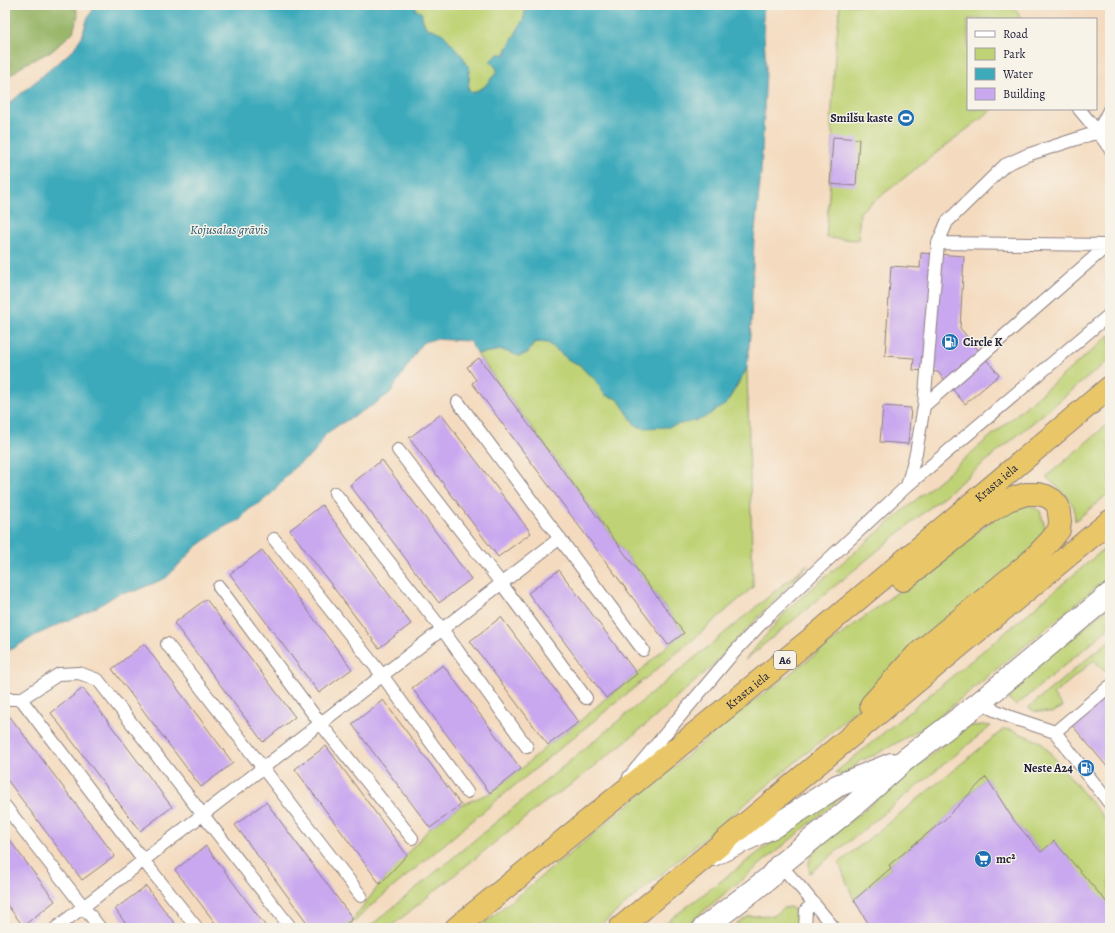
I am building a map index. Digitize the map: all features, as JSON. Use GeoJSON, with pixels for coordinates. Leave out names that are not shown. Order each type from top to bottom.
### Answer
{"type":"FeatureCollection","features":[{"type":"Feature","properties":{"kind":"highway","name":"Krasta iela"},"geometry":{"type":"LineString","coordinates":[[456,928],[812,638],[1110,387]]}},
{"type":"Feature","properties":{"kind":"highway"},"geometry":{"type":"LineString","coordinates":[[812,638],[875,602],[986,514],[1008,500],[1026,494],[1038,494],[1053,500],[1058,506],[1060,521],[1059,530],[1050,541],[1030,562],[916,655],[871,705],[842,744]]}},
{"type":"Feature","properties":{"kind":"highway"},"geometry":{"type":"LineString","coordinates":[[620,928],[1110,521]]}},
{"type":"Feature","properties":{"kind":"street"},"geometry":{"type":"LineString","coordinates":[[704,928],[769,878],[780,865],[853,806],[906,759],[979,703],[1110,594]]}},
{"type":"Feature","properties":{"kind":"street"},"geometry":{"type":"LineString","coordinates":[[704,859],[777,826],[837,786],[906,759]]}},
{"type":"Feature","properties":{"kind":"lane"},"geometry":{"type":"LineString","coordinates":[[906,486],[916,453],[924,406],[938,243],[946,222],[1005,165],[1027,155],[1098,132],[1110,108]]}},
{"type":"Feature","properties":{"kind":"lane"},"geometry":{"type":"LineString","coordinates":[[1080,110],[1110,149]]}},
{"type":"Feature","properties":{"kind":"lane"},"geometry":{"type":"LineString","coordinates":[[938,243],[1109,244]]}},
{"type":"Feature","properties":{"kind":"lane"},"geometry":{"type":"LineString","coordinates":[[924,406],[1109,244]]}},
{"type":"Feature","properties":{"kind":"lane"},"geometry":{"type":"LineString","coordinates":[[600,811],[729,658],[770,614],[906,486],[1110,314]]}},
{"type":"Feature","properties":{"kind":"lane"},"geometry":{"type":"LineString","coordinates":[[458,402],[643,650]]}},
{"type":"Feature","properties":{"kind":"lane"},"geometry":{"type":"LineString","coordinates":[[398,450],[586,698]]}},
{"type":"Feature","properties":{"kind":"lane"},"geometry":{"type":"LineString","coordinates":[[335,493],[442,629],[527,747]]}},
{"type":"Feature","properties":{"kind":"lane"},"geometry":{"type":"LineString","coordinates":[[56,928],[560,538]]}},
{"type":"Feature","properties":{"kind":"lane"},"geometry":{"type":"LineString","coordinates":[[274,539],[382,675],[467,792]]}},
{"type":"Feature","properties":{"kind":"lane"},"geometry":{"type":"LineString","coordinates":[[220,587],[320,723],[412,838]]}},
{"type":"Feature","properties":{"kind":"lane"},"geometry":{"type":"LineString","coordinates":[[167,644],[361,896]]}},
{"type":"Feature","properties":{"kind":"lane"},"geometry":{"type":"LineString","coordinates":[[5,700],[21,699],[59,674],[79,673],[98,680],[291,928]]}},
{"type":"Feature","properties":{"kind":"lane"},"geometry":{"type":"LineString","coordinates":[[1055,732],[1110,686]]}},
{"type":"Feature","properties":{"kind":"lane"},"geometry":{"type":"LineString","coordinates":[[21,699],[143,860],[197,928]]}},
{"type":"Feature","properties":{"kind":"lane"},"geometry":{"type":"LineString","coordinates":[[979,703],[1010,717],[1055,732],[1110,804]]}},
{"type":"Feature","properties":{"kind":"lane"},"geometry":{"type":"LineString","coordinates":[[5,806],[100,928]]}},
{"type":"Feature","properties":{"kind":"lane"},"geometry":{"type":"LineString","coordinates":[[780,865],[834,928]]}},
{"type":"Feature","properties":{"kind":"lane"},"geometry":{"type":"LineString","coordinates":[[805,928],[806,910],[814,903]]}},
{"type":"Feature","properties":{"kind":"green space"},"geometry":{"type":"Polygon","coordinates":[[[5,5],[75,5],[78,15],[73,32],[52,51],[25,64],[5,79],[5,5]]]}},
{"type":"Feature","properties":{"kind":"green space"},"geometry":{"type":"Polygon","coordinates":[[[419,5],[526,5],[524,18],[496,73],[484,87],[472,93],[468,89],[470,70],[432,29],[428,29],[422,17],[415,9],[419,5]]]}},
{"type":"Feature","properties":{"kind":"green space","name":"Smilšu kaste"},"geometry":{"type":"Polygon","coordinates":[[[840,5],[1012,5],[1021,18],[967,18],[967,110],[992,110],[860,212],[858,240],[826,238],[833,137],[831,128],[835,54],[840,5]]]}},
{"type":"Feature","properties":{"kind":"green space"},"geometry":{"type":"Polygon","coordinates":[[[1110,335],[1110,359],[745,660],[790,607],[1110,335]]]}},
{"type":"Feature","properties":{"kind":"green space"},"geometry":{"type":"Polygon","coordinates":[[[537,342],[548,343],[569,360],[580,365],[594,378],[605,395],[618,399],[636,426],[726,404],[747,369],[753,587],[690,642],[497,800],[367,909],[355,921],[348,926],[341,928],[353,919],[380,884],[430,828],[461,805],[490,793],[521,769],[548,745],[579,722],[684,633],[477,354],[502,350],[520,356],[528,353],[537,342]]]}},
{"type":"Feature","properties":{"kind":"green space"},"geometry":{"type":"Polygon","coordinates":[[[1110,422],[1110,492],[1075,521],[1074,507],[1066,495],[1046,477],[1110,422]]]}},
{"type":"Feature","properties":{"kind":"green space"},"geometry":{"type":"Polygon","coordinates":[[[1030,505],[1040,511],[1045,527],[1044,537],[967,610],[828,735],[597,928],[478,928],[738,713],[1003,512],[1016,507],[1030,505]]]}},
{"type":"Feature","properties":{"kind":"green space"},"geometry":{"type":"Polygon","coordinates":[[[1110,544],[1110,576],[930,724],[875,755],[862,760],[841,776],[836,772],[1001,636],[1110,544]]]}},
{"type":"Feature","properties":{"kind":"green space"},"geometry":{"type":"Polygon","coordinates":[[[808,564],[712,666],[652,720],[572,784],[541,805],[389,928],[368,928],[808,564]]]}},
{"type":"Feature","properties":{"kind":"green space"},"geometry":{"type":"Polygon","coordinates":[[[1110,606],[1110,627],[1016,706],[1010,700],[1007,694],[1009,689],[1110,606]]]}},
{"type":"Feature","properties":{"kind":"green space"},"geometry":{"type":"Polygon","coordinates":[[[1110,640],[1110,667],[1104,671],[1094,660],[1053,695],[1063,707],[1051,713],[1034,711],[1028,708],[1110,640]]]}},
{"type":"Feature","properties":{"kind":"green space"},"geometry":{"type":"Polygon","coordinates":[[[970,726],[991,726],[810,873],[809,862],[814,851],[960,731],[970,726]]]}},
{"type":"Feature","properties":{"kind":"green space"},"geometry":{"type":"Polygon","coordinates":[[[1004,729],[1011,730],[1041,742],[1110,825],[1110,906],[1041,852],[1015,822],[986,777],[944,820],[889,865],[891,868],[854,900],[839,863],[1004,729]]]}},
{"type":"Feature","properties":{"kind":"green space"},"geometry":{"type":"Polygon","coordinates":[[[848,792],[683,928],[659,928],[800,821],[848,792]]]}},
{"type":"Feature","properties":{"kind":"green space"},"geometry":{"type":"Polygon","coordinates":[[[790,907],[795,911],[798,919],[797,928],[734,928],[739,922],[749,916],[775,915],[784,908],[790,907]]]}},
{"type":"Feature","properties":{"kind":"water","name":"Kojusalas grāvis"},"geometry":{"type":"Polygon","coordinates":[[[96,5],[419,5],[415,9],[422,13],[423,21],[428,29],[432,29],[443,34],[464,58],[470,70],[468,89],[472,93],[484,87],[496,73],[497,69],[490,61],[498,54],[506,54],[506,51],[524,18],[526,5],[764,5],[763,17],[766,70],[761,172],[754,240],[751,323],[747,368],[726,404],[702,419],[668,427],[644,428],[636,426],[618,399],[605,395],[594,378],[580,365],[569,360],[548,343],[537,342],[532,345],[528,353],[519,356],[502,350],[477,354],[469,341],[434,339],[422,343],[390,393],[325,435],[314,453],[295,467],[272,493],[260,503],[248,510],[240,520],[224,527],[196,547],[166,578],[135,591],[119,593],[99,606],[36,635],[5,653],[5,107],[73,50],[82,36],[88,17],[96,5]]]}},
{"type":"Feature","properties":{"kind":"building"},"geometry":{"type":"Polygon","coordinates":[[[833,137],[859,139],[856,186],[830,184],[833,137]]]}},
{"type":"Feature","properties":{"kind":"building"},"geometry":{"type":"Polygon","coordinates":[[[921,253],[964,256],[960,328],[999,375],[965,404],[938,372],[913,370],[914,358],[885,356],[891,266],[920,268],[921,253]]]}},
{"type":"Feature","properties":{"kind":"building"},"geometry":{"type":"Polygon","coordinates":[[[479,358],[684,633],[668,645],[472,383],[476,380],[467,367],[479,358]]]}},
{"type":"Feature","properties":{"kind":"building"},"geometry":{"type":"Polygon","coordinates":[[[883,406],[911,408],[908,444],[880,442],[883,406]]]}},
{"type":"Feature","properties":{"kind":"building"},"geometry":{"type":"Polygon","coordinates":[[[441,414],[531,533],[498,557],[409,438],[441,414]]]}},
{"type":"Feature","properties":{"kind":"building"},"geometry":{"type":"Polygon","coordinates":[[[382,460],[471,579],[439,603],[350,485],[382,460]]]}},
{"type":"Feature","properties":{"kind":"building"},"geometry":{"type":"Polygon","coordinates":[[[322,505],[411,624],[379,648],[290,530],[322,505]]]}},
{"type":"Feature","properties":{"kind":"building"},"geometry":{"type":"Polygon","coordinates":[[[262,550],[352,669],[319,693],[230,574],[262,550]]]}},
{"type":"Feature","properties":{"kind":"building"},"geometry":{"type":"Polygon","coordinates":[[[559,570],[637,674],[606,698],[528,593],[559,570]]]}},
{"type":"Feature","properties":{"kind":"building"},"geometry":{"type":"Polygon","coordinates":[[[206,599],[295,717],[263,742],[174,623],[206,599]]]}},
{"type":"Feature","properties":{"kind":"building"},"geometry":{"type":"Polygon","coordinates":[[[501,617],[579,722],[548,745],[470,641],[501,617]]]}},
{"type":"Feature","properties":{"kind":"building"},"geometry":{"type":"Polygon","coordinates":[[[144,644],[233,763],[201,787],[112,669],[144,644]]]}},
{"type":"Feature","properties":{"kind":"building"},"geometry":{"type":"Polygon","coordinates":[[[443,665],[521,769],[490,793],[412,688],[443,665]]]}},
{"type":"Feature","properties":{"kind":"building"},"geometry":{"type":"Polygon","coordinates":[[[83,688],[172,807],[140,831],[51,713],[83,688]]]}},
{"type":"Feature","properties":{"kind":"building"},"geometry":{"type":"Polygon","coordinates":[[[1110,691],[1110,770],[1071,724],[1110,691]]]}},
{"type":"Feature","properties":{"kind":"building"},"geometry":{"type":"Polygon","coordinates":[[[383,700],[461,805],[430,828],[352,724],[383,700]]]}},
{"type":"Feature","properties":{"kind":"building"},"geometry":{"type":"Polygon","coordinates":[[[5,710],[115,856],[82,880],[5,777],[5,710]]]}},
{"type":"Feature","properties":{"kind":"building"},"geometry":{"type":"Polygon","coordinates":[[[326,746],[407,855],[380,884],[295,769],[326,746]]]}},
{"type":"Feature","properties":{"kind":"building","name":"mc²"},"geometry":{"type":"Polygon","coordinates":[[[986,777],[1015,822],[1041,852],[1054,841],[1110,906],[1110,928],[871,928],[854,900],[891,868],[889,865],[944,820],[986,777]]]}},
{"type":"Feature","properties":{"kind":"building"},"geometry":{"type":"Polygon","coordinates":[[[266,802],[353,919],[341,928],[311,928],[235,825],[266,802]]]}},
{"type":"Feature","properties":{"kind":"building"},"geometry":{"type":"Polygon","coordinates":[[[5,834],[55,901],[23,926],[5,902],[5,834]]]}},
{"type":"Feature","properties":{"kind":"building"},"geometry":{"type":"Polygon","coordinates":[[[206,846],[267,928],[219,928],[175,870],[206,846]]]}},
{"type":"Feature","properties":{"kind":"building"},"geometry":{"type":"Polygon","coordinates":[[[146,886],[178,928],[129,928],[115,909],[146,886]]]}},
{"type":"Feature","properties":{"kind":"place","name":"Smilšu kaste"},"geometry":{"type":"Point","coordinates":[906,118]}},
{"type":"Feature","properties":{"kind":"place","name":"Circle K"},"geometry":{"type":"Point","coordinates":[950,342]}},
{"type":"Feature","properties":{"kind":"place","name":"Neste A24"},"geometry":{"type":"Point","coordinates":[1086,768]}},
{"type":"Feature","properties":{"kind":"place","name":"mc²"},"geometry":{"type":"Point","coordinates":[983,859]}}]}
